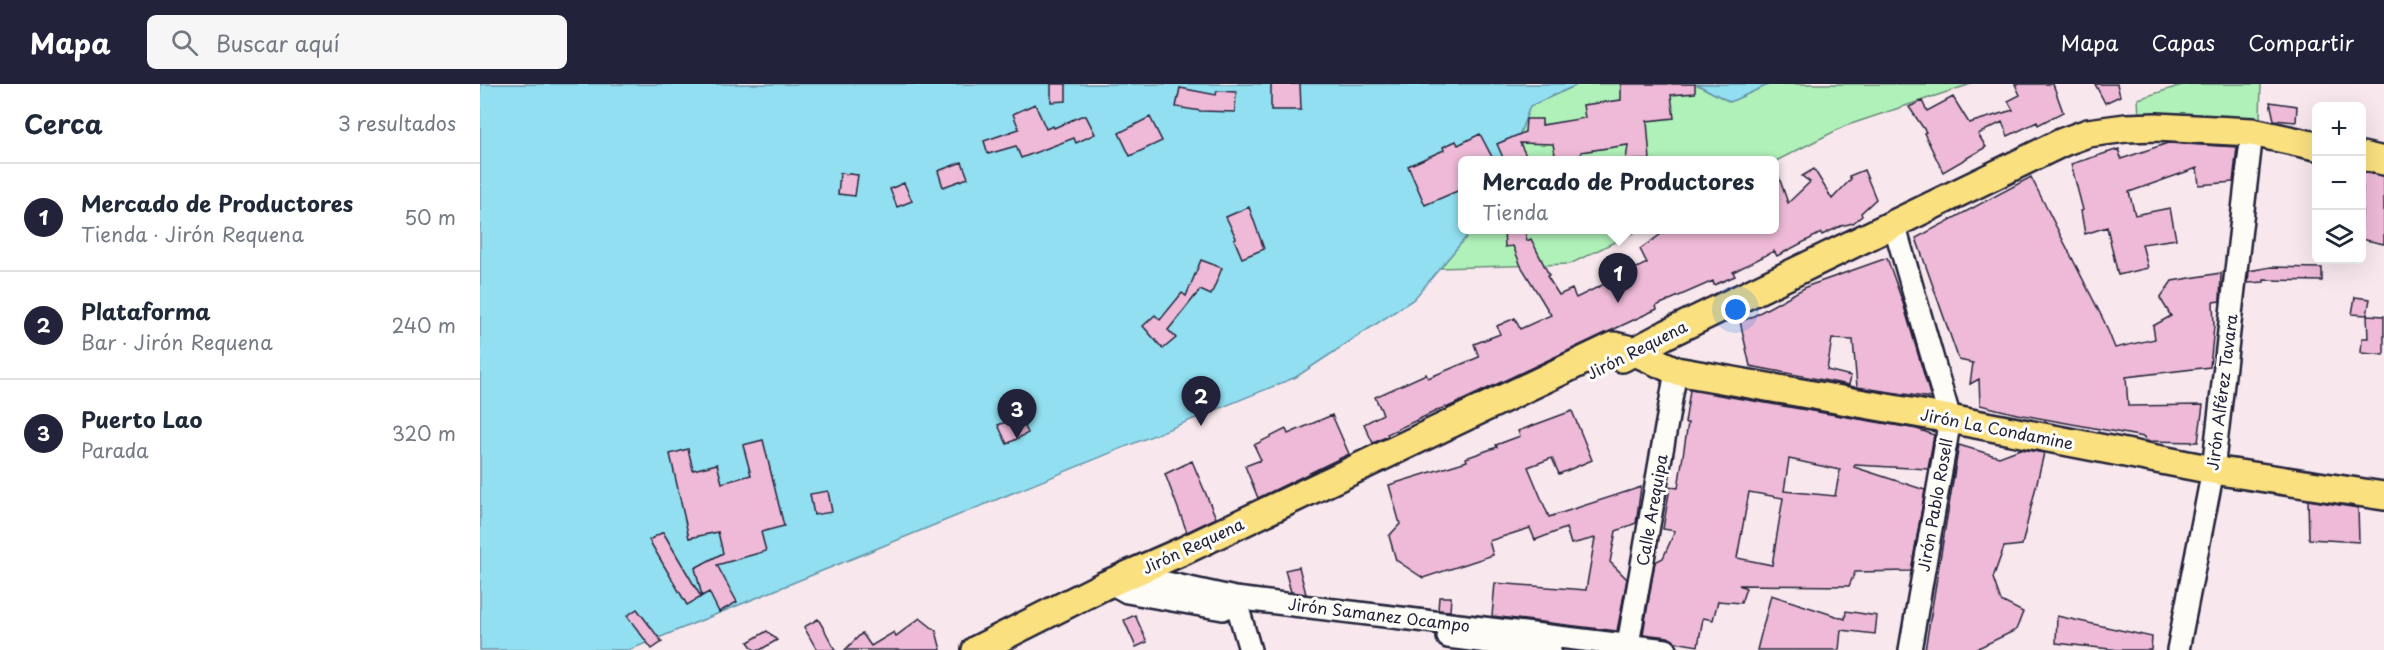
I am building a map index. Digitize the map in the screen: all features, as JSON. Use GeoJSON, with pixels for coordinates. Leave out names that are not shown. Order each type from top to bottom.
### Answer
{"type":"FeatureCollection","features":[{"type":"Feature","properties":{"kind":"main road","name":"Jirón Requena"},"geometry":{"type":"LineString","coordinates":[[1129,582],[2063,142],[2088,133],[2156,127],[2252,132],[2312,145]]}},
{"type":"Feature","properties":{"kind":"main road"},"geometry":{"type":"LineString","coordinates":[[2366,157],[2384,161]]}},
{"type":"Feature","properties":{"kind":"main road","name":"Jirón La Condamine"},"geometry":{"type":"LineString","coordinates":[[1624,349],[1676,371],[1950,419],[2213,470],[2384,496]]}},
{"type":"Feature","properties":{"kind":"main road"},"geometry":{"type":"LineString","coordinates":[[981,649],[1129,582]]}},
{"type":"Feature","properties":{"kind":"main road"},"geometry":{"type":"LineString","coordinates":[[1017,650],[1129,582]]}},
{"type":"Feature","properties":{"kind":"street","name":"Jirón Alférez Tavara"},"geometry":{"type":"LineString","coordinates":[[2178,650],[2213,470],[2252,132]]}},
{"type":"Feature","properties":{"kind":"street","name":"Jirón Pablo Rosell"},"geometry":{"type":"LineString","coordinates":[[1893,224],[1950,419],[1910,650]]}},
{"type":"Feature","properties":{"kind":"street","name":"Calle Arequipa"},"geometry":{"type":"LineString","coordinates":[[1628,647],[1676,371]]}},
{"type":"Feature","properties":{"kind":"street","name":"Jirón Samanez Ocampo"},"geometry":{"type":"LineString","coordinates":[[1129,582],[1237,605],[1550,650]]}},
{"type":"Feature","properties":{"kind":"street","name":"Jirón Samanez Ocampo"},"geometry":{"type":"LineString","coordinates":[[1237,605],[1666,650]]}},
{"type":"Feature","properties":{"kind":"street"},"geometry":{"type":"LineString","coordinates":[[1237,605],[1250,650]]}},
{"type":"Feature","properties":{"kind":"green space"},"geometry":{"type":"Polygon","coordinates":[[[1579,84],[1696,84],[1730,102],[1769,84],[1971,84],[1845,126],[1779,159],[1779,156],[1511,156],[1530,106],[1579,84]]]}},
{"type":"Feature","properties":{"kind":"green space"},"geometry":{"type":"Polygon","coordinates":[[[2185,84],[2261,84],[2260,118],[2139,115],[2138,99],[2185,84]]]}},
{"type":"Feature","properties":{"kind":"green space"},"geometry":{"type":"Polygon","coordinates":[[[1469,234],[1631,234],[1570,264],[1440,268],[1469,234]]]}},
{"type":"Feature","properties":{"kind":"water"},"geometry":{"type":"Polygon","coordinates":[[[480,84],[1579,84],[1530,106],[1511,156],[1458,156],[1458,234],[1469,234],[1414,299],[1296,377],[629,650],[480,650],[480,84]]]}},
{"type":"Feature","properties":{"kind":"water"},"geometry":{"type":"Polygon","coordinates":[[[1696,84],[1770,84],[1730,102],[1696,84]]]}},
{"type":"Feature","properties":{"kind":"building"},"geometry":{"type":"Polygon","coordinates":[[[1051,84],[1066,84],[1066,101],[1051,102],[1051,84]]]}},
{"type":"Feature","properties":{"kind":"building"},"geometry":{"type":"Polygon","coordinates":[[[1271,84],[1300,84],[1301,110],[1271,110],[1271,84]]]}},
{"type":"Feature","properties":{"kind":"building"},"geometry":{"type":"Polygon","coordinates":[[[1621,84],[1695,84],[1695,93],[1671,95],[1674,118],[1647,121],[1650,156],[1627,156],[1628,145],[1581,152],[1582,156],[1555,156],[1553,144],[1520,143],[1526,156],[1502,156],[1497,144],[1525,132],[1526,119],[1542,119],[1542,125],[1585,118],[1583,105],[1621,100],[1621,84]]]}},
{"type":"Feature","properties":{"kind":"building"},"geometry":{"type":"Polygon","coordinates":[[[2015,84],[2053,84],[2063,112],[2038,125],[2037,122],[2008,136],[2002,122],[1978,134],[1986,147],[1943,172],[1924,133],[1926,132],[1909,107],[1922,101],[1927,111],[1953,97],[1969,123],[2013,110],[2008,101],[2020,95],[2015,84]]]}},
{"type":"Feature","properties":{"kind":"building"},"geometry":{"type":"Polygon","coordinates":[[[2095,84],[2117,84],[2120,96],[2105,103],[2095,84]]]}},
{"type":"Feature","properties":{"kind":"building"},"geometry":{"type":"Polygon","coordinates":[[[1180,88],[1216,95],[1217,91],[1236,92],[1235,112],[1201,111],[1176,107],[1180,88]]]}},
{"type":"Feature","properties":{"kind":"building"},"geometry":{"type":"Polygon","coordinates":[[[2270,102],[2297,106],[2296,122],[2274,120],[2270,102]]]}},
{"type":"Feature","properties":{"kind":"building"},"geometry":{"type":"Polygon","coordinates":[[[1035,104],[1046,129],[1086,116],[1095,134],[1076,143],[1074,138],[1021,158],[1016,146],[988,154],[984,141],[1019,129],[1013,114],[1035,104]]]}},
{"type":"Feature","properties":{"kind":"building"},"geometry":{"type":"Polygon","coordinates":[[[1150,117],[1162,141],[1130,156],[1119,133],[1150,117]]]}},
{"type":"Feature","properties":{"kind":"building"},"geometry":{"type":"Polygon","coordinates":[[[1480,134],[1491,156],[1458,156],[1458,191],[1425,205],[1408,166],[1444,150],[1443,147],[1456,141],[1458,145],[1480,134]]]}},
{"type":"Feature","properties":{"kind":"building"},"geometry":{"type":"Polygon","coordinates":[[[2168,143],[2237,147],[2233,182],[2199,185],[2197,168],[2129,192],[2135,215],[2170,208],[2176,239],[2142,244],[2148,268],[2118,275],[2107,227],[2085,234],[2081,211],[2083,210],[2071,164],[2119,149],[2121,159],[2168,143]]]}},
{"type":"Feature","properties":{"kind":"building"},"geometry":{"type":"Polygon","coordinates":[[[962,162],[968,178],[943,187],[938,171],[962,162]]]}},
{"type":"Feature","properties":{"kind":"building"},"geometry":{"type":"Polygon","coordinates":[[[1814,169],[1832,199],[1851,179],[1849,176],[1864,170],[1876,199],[1853,223],[1822,235],[1821,233],[1777,256],[1774,251],[1733,272],[1735,276],[1714,285],[1713,281],[1656,306],[1657,309],[1387,434],[1388,436],[1373,443],[1364,424],[1383,414],[1375,397],[1426,374],[1428,378],[1479,357],[1474,344],[1500,334],[1497,326],[1515,318],[1520,329],[1551,315],[1521,266],[1513,246],[1505,247],[1504,234],[1526,234],[1527,241],[1531,239],[1549,275],[1547,276],[1559,295],[1572,289],[1576,298],[1647,263],[1640,249],[1661,234],[1779,234],[1779,178],[1788,203],[1810,182],[1802,176],[1814,169]]]}},
{"type":"Feature","properties":{"kind":"building"},"geometry":{"type":"Polygon","coordinates":[[[840,173],[858,175],[855,196],[838,194],[840,173]]]}},
{"type":"Feature","properties":{"kind":"building"},"geometry":{"type":"Polygon","coordinates":[[[2366,173],[2384,176],[2384,244],[2366,240],[2366,173]]]}},
{"type":"Feature","properties":{"kind":"building"},"geometry":{"type":"Polygon","coordinates":[[[2031,177],[2104,321],[2115,348],[2155,339],[2153,326],[2171,316],[2160,298],[2172,281],[2221,273],[2220,301],[2213,302],[2214,326],[2210,367],[2126,377],[2128,406],[2203,405],[2198,442],[2146,441],[2144,437],[1980,405],[1979,379],[1970,384],[1973,363],[1959,360],[1916,238],[2031,177]]]}},
{"type":"Feature","properties":{"kind":"building"},"geometry":{"type":"Polygon","coordinates":[[[904,183],[912,201],[897,207],[890,189],[904,183]]]}},
{"type":"Feature","properties":{"kind":"building"},"geometry":{"type":"Polygon","coordinates":[[[1249,207],[1264,249],[1242,258],[1226,217],[1249,207]]]}},
{"type":"Feature","properties":{"kind":"building"},"geometry":{"type":"Polygon","coordinates":[[[1887,258],[1931,398],[1857,387],[1853,340],[1832,339],[1827,370],[1851,376],[1849,385],[1750,366],[1740,321],[1750,318],[1808,286],[1887,258]]]}},
{"type":"Feature","properties":{"kind":"building"},"geometry":{"type":"Polygon","coordinates":[[[1201,260],[1222,268],[1211,295],[1200,290],[1168,330],[1176,338],[1163,349],[1143,326],[1155,315],[1160,320],[1182,293],[1186,296],[1201,260]]]}},
{"type":"Feature","properties":{"kind":"building"},"geometry":{"type":"Polygon","coordinates":[[[2271,267],[2322,268],[2322,281],[2264,280],[2264,282],[2248,283],[2249,271],[2271,267]]]}},
{"type":"Feature","properties":{"kind":"building"},"geometry":{"type":"Polygon","coordinates":[[[2355,297],[2370,299],[2367,315],[2352,314],[2355,297]]]}},
{"type":"Feature","properties":{"kind":"building"},"geometry":{"type":"Polygon","coordinates":[[[2367,315],[2384,316],[2384,355],[2361,353],[2362,338],[2368,338],[2367,315]]]}},
{"type":"Feature","properties":{"kind":"building"},"geometry":{"type":"Polygon","coordinates":[[[1690,390],[1917,429],[1934,435],[1928,469],[1855,465],[1854,467],[1925,490],[1911,571],[1855,572],[1849,586],[1739,585],[1746,588],[1741,603],[1718,601],[1713,620],[1703,618],[1698,646],[1675,642],[1668,637],[1643,634],[1655,562],[1663,558],[1675,531],[1663,529],[1670,487],[1678,488],[1688,423],[1685,423],[1690,390]],[[1789,459],[1784,491],[1835,496],[1840,470],[1789,459]],[[1749,492],[1737,558],[1772,565],[1783,498],[1749,492]]]}},
{"type":"Feature","properties":{"kind":"building"},"geometry":{"type":"Polygon","coordinates":[[[1572,411],[1592,460],[1559,474],[1552,458],[1528,467],[1549,517],[1641,487],[1636,523],[1616,531],[1610,562],[1627,579],[1617,631],[1492,616],[1495,583],[1586,590],[1595,538],[1571,544],[1566,528],[1535,540],[1530,528],[1489,541],[1493,555],[1423,578],[1396,560],[1389,536],[1400,524],[1389,485],[1467,461],[1466,458],[1520,436],[1518,431],[1572,411]]]}},
{"type":"Feature","properties":{"kind":"building"},"geometry":{"type":"Polygon","coordinates":[[[1332,415],[1349,454],[1258,498],[1245,466],[1261,460],[1254,445],[1286,429],[1288,434],[1332,415]]]}},
{"type":"Feature","properties":{"kind":"building"},"geometry":{"type":"Polygon","coordinates":[[[1020,417],[1028,433],[1007,444],[998,425],[1020,417]]]}},
{"type":"Feature","properties":{"kind":"building"},"geometry":{"type":"Polygon","coordinates":[[[763,440],[784,526],[761,532],[766,551],[717,565],[737,602],[719,612],[709,592],[702,596],[695,568],[723,553],[718,532],[689,538],[670,454],[688,449],[693,470],[717,464],[722,483],[751,475],[743,445],[763,440]]]}},
{"type":"Feature","properties":{"kind":"building"},"geometry":{"type":"Polygon","coordinates":[[[1959,445],[1999,457],[2020,449],[2044,453],[2022,545],[2004,547],[1993,578],[2001,601],[2023,612],[2016,630],[1974,650],[1925,650],[1959,445]]]}},
{"type":"Feature","properties":{"kind":"building"},"geometry":{"type":"Polygon","coordinates":[[[1192,461],[1216,518],[1187,532],[1165,474],[1192,461]]]}},
{"type":"Feature","properties":{"kind":"building"},"geometry":{"type":"Polygon","coordinates":[[[828,491],[832,512],[814,515],[810,494],[828,491]]]}},
{"type":"Feature","properties":{"kind":"building"},"geometry":{"type":"Polygon","coordinates":[[[2308,500],[2358,508],[2359,542],[2309,539],[2308,500]]]}},
{"type":"Feature","properties":{"kind":"building"},"geometry":{"type":"Polygon","coordinates":[[[663,532],[701,597],[687,605],[649,540],[663,532]]]}},
{"type":"Feature","properties":{"kind":"building"},"geometry":{"type":"Polygon","coordinates":[[[1299,567],[1306,594],[1291,592],[1285,570],[1299,567]]]}},
{"type":"Feature","properties":{"kind":"building"},"geometry":{"type":"Polygon","coordinates":[[[1771,595],[1845,619],[1846,611],[1877,616],[1875,634],[1841,630],[1839,650],[1757,650],[1771,595]]]}},
{"type":"Feature","properties":{"kind":"building"},"geometry":{"type":"Polygon","coordinates":[[[1439,597],[1451,597],[1450,611],[1438,610],[1439,597]]]}},
{"type":"Feature","properties":{"kind":"building"},"geometry":{"type":"Polygon","coordinates":[[[637,609],[662,642],[652,649],[627,616],[637,609]]]}},
{"type":"Feature","properties":{"kind":"building"},"geometry":{"type":"Polygon","coordinates":[[[1135,615],[1147,642],[1136,647],[1124,620],[1135,615]]]}},
{"type":"Feature","properties":{"kind":"building"},"geometry":{"type":"Polygon","coordinates":[[[2057,616],[2152,637],[2151,650],[2119,650],[2056,643],[2057,616]]]}},
{"type":"Feature","properties":{"kind":"building"},"geometry":{"type":"Polygon","coordinates":[[[920,618],[936,631],[941,650],[845,650],[862,633],[871,646],[894,632],[896,636],[920,618]]]}},
{"type":"Feature","properties":{"kind":"building"},"geometry":{"type":"Polygon","coordinates":[[[818,619],[835,650],[817,650],[804,627],[818,619]]]}},
{"type":"Feature","properties":{"kind":"building"},"geometry":{"type":"Polygon","coordinates":[[[767,631],[777,640],[760,650],[754,650],[748,642],[767,631]]]}},
{"type":"Feature","properties":{"kind":"place","name":"Mercado de Productores"},"geometry":{"type":"Point","coordinates":[1618,303]}},
{"type":"Feature","properties":{"kind":"place","name":"Plataforma"},"geometry":{"type":"Point","coordinates":[1201,426]}},
{"type":"Feature","properties":{"kind":"place","name":"Puerto Lao"},"geometry":{"type":"Point","coordinates":[1017,439]}}]}
